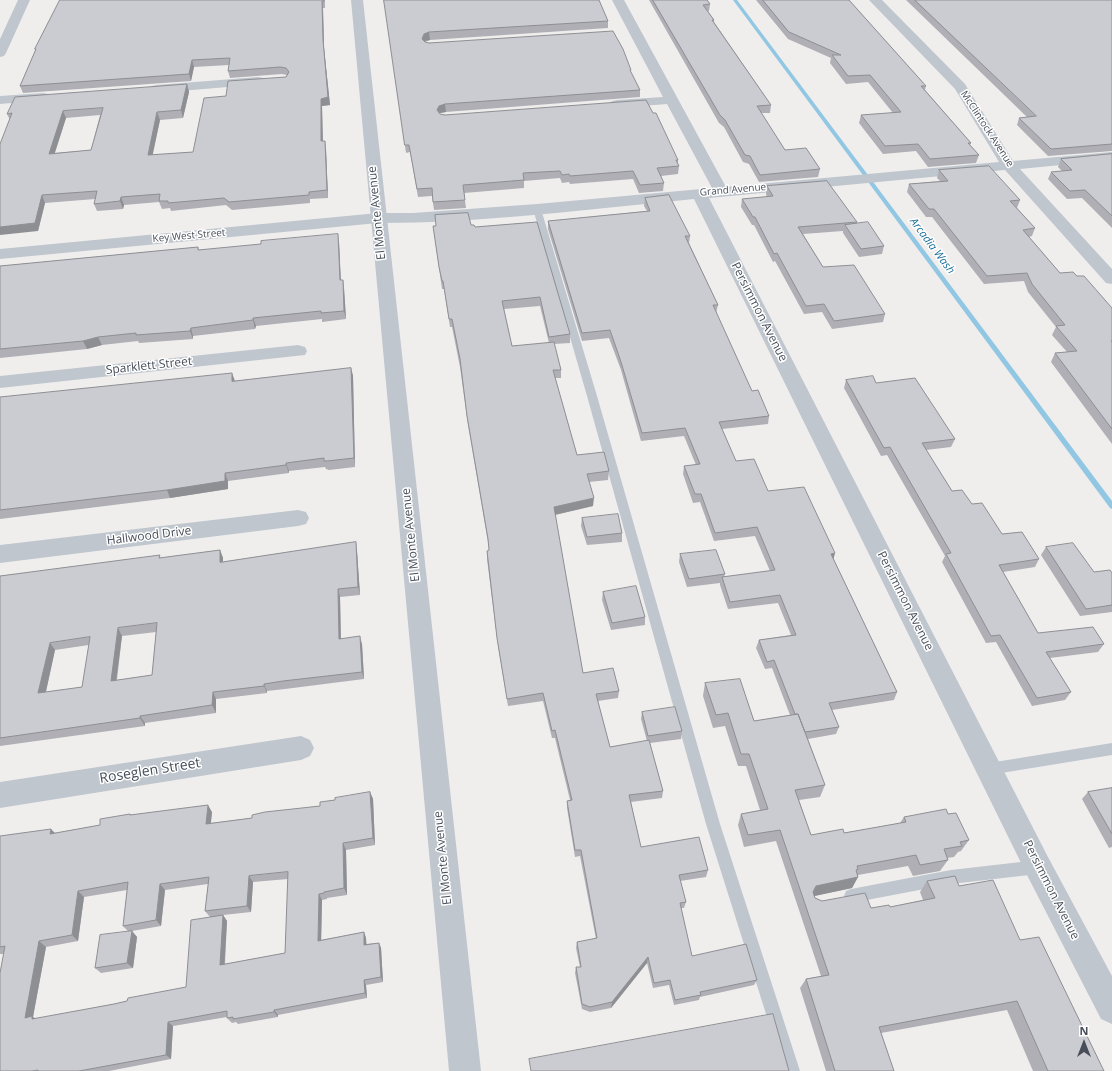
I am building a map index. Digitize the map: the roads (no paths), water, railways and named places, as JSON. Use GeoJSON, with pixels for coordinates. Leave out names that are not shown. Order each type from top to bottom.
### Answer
{"type":"FeatureCollection","features":[{"type":"Feature","properties":{"kind":"street"},"geometry":{"type":"LineString","coordinates":[[0,53],[24,0]]}},
{"type":"Feature","properties":{"kind":"street","name":"El Monte Avenue"},"geometry":{"type":"LineString","coordinates":[[357,0],[465,1071]]}},
{"type":"Feature","properties":{"kind":"street","name":"Persimmon Avenue"},"geometry":{"type":"LineString","coordinates":[[618,0],[672,100],[710,192],[989,769],[1038,867],[1112,1008]]}},
{"type":"Feature","properties":{"kind":"street","name":"McClintock Avenue"},"geometry":{"type":"LineString","coordinates":[[875,0],[960,87],[1009,166],[1112,279]]}},
{"type":"Feature","properties":{"kind":"street"},"geometry":{"type":"LineString","coordinates":[[618,32],[634,30]]}},
{"type":"Feature","properties":{"kind":"street"},"geometry":{"type":"LineString","coordinates":[[141,90],[274,80]]}},
{"type":"Feature","properties":{"kind":"street"},"geometry":{"type":"LineString","coordinates":[[0,100],[55,96]]}},
{"type":"Feature","properties":{"kind":"street"},"geometry":{"type":"LineString","coordinates":[[602,106],[672,100]]}},
{"type":"Feature","properties":{"kind":"street","name":"Grand Avenue"},"geometry":{"type":"LineString","coordinates":[[378,218],[413,218],[537,209],[1112,156]]}},
{"type":"Feature","properties":{"kind":"street","name":"Key West Street"},"geometry":{"type":"LineString","coordinates":[[0,254],[378,218]]}},
{"type":"Feature","properties":{"kind":"street","name":"Sparklett Street"},"geometry":{"type":"LineString","coordinates":[[0,382],[298,351]]}},
{"type":"Feature","properties":{"kind":"street","name":"Hallwood Drive"},"geometry":{"type":"LineString","coordinates":[[0,554],[298,518]]}},
{"type":"Feature","properties":{"kind":"street","name":"Roseglen Street"},"geometry":{"type":"LineString","coordinates":[[0,795],[301,748]]}},
{"type":"Feature","properties":{"kind":"lane"},"geometry":{"type":"LineString","coordinates":[[537,209],[594,403],[713,824],[792,1071]]}},
{"type":"Feature","properties":{"kind":"lane"},"geometry":{"type":"LineString","coordinates":[[989,769],[1112,749]]}},
{"type":"Feature","properties":{"kind":"lane"},"geometry":{"type":"LineString","coordinates":[[838,898],[951,877],[1038,867]]}},
{"type":"Feature","properties":{"kind":"waterway","name":"Arcadia Wash"},"geometry":{"type":"LineString","coordinates":[[735,0],[1112,506]]}}]}
